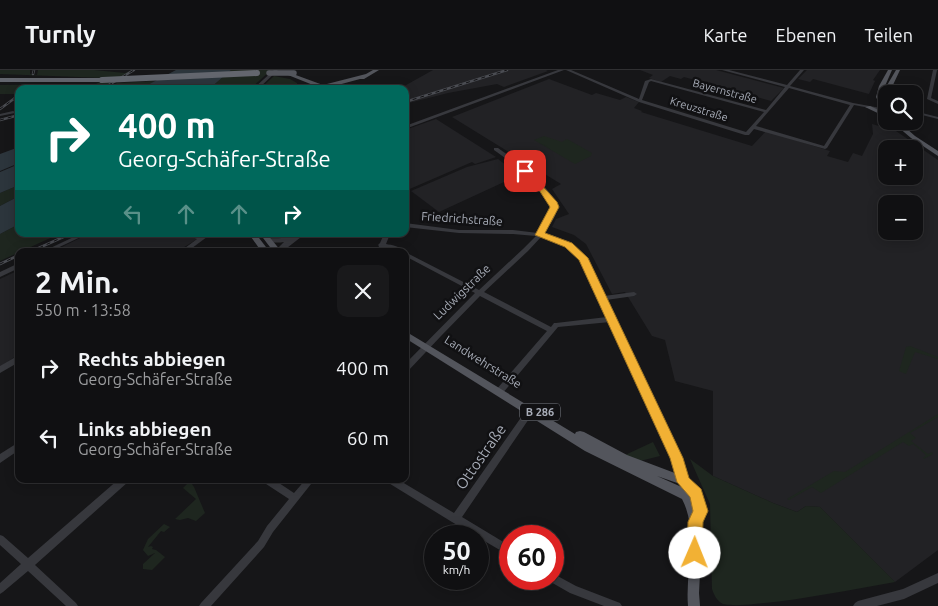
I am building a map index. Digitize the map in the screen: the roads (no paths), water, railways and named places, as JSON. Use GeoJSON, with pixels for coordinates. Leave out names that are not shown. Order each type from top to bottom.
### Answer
{"type":"FeatureCollection","features":[{"type":"Feature","properties":{"kind":"highway"},"geometry":{"type":"LineString","coordinates":[[0,79],[102,80],[269,73]]}},
{"type":"Feature","properties":{"kind":"main road"},"geometry":{"type":"LineString","coordinates":[[269,73],[281,70]]}},
{"type":"Feature","properties":{"kind":"main road"},"geometry":{"type":"LineString","coordinates":[[336,85],[358,80],[377,70]]}},
{"type":"Feature","properties":{"kind":"main road"},"geometry":{"type":"LineString","coordinates":[[882,85],[890,70]]}},
{"type":"Feature","properties":{"kind":"main road"},"geometry":{"type":"LineString","coordinates":[[890,85],[898,70]]}},
{"type":"Feature","properties":{"kind":"main road"},"geometry":{"type":"LineString","coordinates":[[269,73],[305,74],[318,85]]}},
{"type":"Feature","properties":{"kind":"main road"},"geometry":{"type":"LineString","coordinates":[[294,73],[316,85]]}},
{"type":"Feature","properties":{"kind":"main road"},"geometry":{"type":"LineString","coordinates":[[867,105],[878,100]]}},
{"type":"Feature","properties":{"kind":"main road"},"geometry":{"type":"LineString","coordinates":[[867,105],[878,108]]}},
{"type":"Feature","properties":{"kind":"main road"},"geometry":{"type":"LineString","coordinates":[[905,130],[938,154]]}},
{"type":"Feature","properties":{"kind":"main road"},"geometry":{"type":"LineString","coordinates":[[914,130],[938,149]]}},
{"type":"Feature","properties":{"kind":"main road"},"geometry":{"type":"LineString","coordinates":[[254,237],[263,248]]}},
{"type":"Feature","properties":{"kind":"main road"},"geometry":{"type":"LineString","coordinates":[[266,237],[275,248]]}},
{"type":"Feature","properties":{"kind":"main road","name":"Landwehrstraße"},"geometry":{"type":"LineString","coordinates":[[409,331],[530,411],[609,458],[682,486]]}},
{"type":"Feature","properties":{"kind":"main road","name":"Landwehrstraße"},"geometry":{"type":"LineString","coordinates":[[409,336],[427,344]]}},
{"type":"Feature","properties":{"kind":"main road","name":"Landwehrstraße"},"geometry":{"type":"LineString","coordinates":[[501,391],[607,450],[682,486]]}},
{"type":"Feature","properties":{"kind":"main road"},"geometry":{"type":"LineString","coordinates":[[682,486],[689,499],[695,522],[694,605]]}},
{"type":"Feature","properties":{"kind":"street"},"geometry":{"type":"LineString","coordinates":[[260,85],[276,70]]}},
{"type":"Feature","properties":{"kind":"street"},"geometry":{"type":"LineString","coordinates":[[409,127],[562,70]]}},
{"type":"Feature","properties":{"kind":"street","name":"Kreuzstraße"},"geometry":{"type":"LineString","coordinates":[[568,70],[640,101],[746,134],[753,127],[825,148],[852,104]]}},
{"type":"Feature","properties":{"kind":"street"},"geometry":{"type":"LineString","coordinates":[[724,70],[754,76]]}},
{"type":"Feature","properties":{"kind":"street"},"geometry":{"type":"LineString","coordinates":[[734,70],[852,104],[867,105]]}},
{"type":"Feature","properties":{"kind":"street"},"geometry":{"type":"LineString","coordinates":[[753,127],[802,70]]}},
{"type":"Feature","properties":{"kind":"street"},"geometry":{"type":"LineString","coordinates":[[935,70],[929,98],[932,102],[938,103]]}},
{"type":"Feature","properties":{"kind":"street","name":"Bayernstraße"},"geometry":{"type":"LineString","coordinates":[[640,101],[650,80],[766,112]]}},
{"type":"Feature","properties":{"kind":"street"},"geometry":{"type":"LineString","coordinates":[[789,86],[878,108]]}},
{"type":"Feature","properties":{"kind":"street"},"geometry":{"type":"LineString","coordinates":[[0,115],[13,112]]}},
{"type":"Feature","properties":{"kind":"street"},"geometry":{"type":"LineString","coordinates":[[923,116],[938,119]]}},
{"type":"Feature","properties":{"kind":"street","name":"Ludwigstraße"},"geometry":{"type":"LineString","coordinates":[[409,364],[479,292],[540,235],[553,212],[553,202],[529,175],[496,149]]}},
{"type":"Feature","properties":{"kind":"street","name":"Friedrichstraße"},"geometry":{"type":"LineString","coordinates":[[409,226],[452,231],[540,235],[561,241],[578,252],[583,258],[677,458],[682,486]]}},
{"type":"Feature","properties":{"kind":"street","name":"Friedrichstraße"},"geometry":{"type":"LineString","coordinates":[[518,234],[526,240],[527,247]]}},
{"type":"Feature","properties":{"kind":"street"},"geometry":{"type":"LineString","coordinates":[[54,248],[77,237]]}},
{"type":"Feature","properties":{"kind":"street"},"geometry":{"type":"LineString","coordinates":[[268,240],[280,241],[290,237]]}},
{"type":"Feature","properties":{"kind":"street"},"geometry":{"type":"LineString","coordinates":[[281,248],[291,237]]}},
{"type":"Feature","properties":{"kind":"street"},"geometry":{"type":"LineString","coordinates":[[282,248],[298,237]]}},
{"type":"Feature","properties":{"kind":"street"},"geometry":{"type":"LineString","coordinates":[[188,248],[201,238]]}},
{"type":"Feature","properties":{"kind":"street"},"geometry":{"type":"LineString","coordinates":[[380,248],[395,248]]}},
{"type":"Feature","properties":{"kind":"street"},"geometry":{"type":"LineString","coordinates":[[409,256],[551,330]]}},
{"type":"Feature","properties":{"kind":"street"},"geometry":{"type":"LineString","coordinates":[[0,275],[15,267]]}},
{"type":"Feature","properties":{"kind":"street"},"geometry":{"type":"LineString","coordinates":[[602,298],[634,294]]}},
{"type":"Feature","properties":{"kind":"street"},"geometry":{"type":"LineString","coordinates":[[501,391],[556,325],[612,319]]}},
{"type":"Feature","properties":{"kind":"street"},"geometry":{"type":"LineString","coordinates":[[0,370],[15,361]]}},
{"type":"Feature","properties":{"kind":"street","name":"Ottostraße"},"geometry":{"type":"LineString","coordinates":[[455,519],[530,411]]}},
{"type":"Feature","properties":{"kind":"street"},"geometry":{"type":"LineString","coordinates":[[0,460],[15,448]]}},
{"type":"Feature","properties":{"kind":"street"},"geometry":{"type":"LineString","coordinates":[[0,589],[121,483]]}},
{"type":"Feature","properties":{"kind":"street"},"geometry":{"type":"LineString","coordinates":[[272,483],[296,498]]}},
{"type":"Feature","properties":{"kind":"street"},"geometry":{"type":"LineString","coordinates":[[204,606],[261,544],[270,529],[308,483]]}},
{"type":"Feature","properties":{"kind":"street"},"geometry":{"type":"LineString","coordinates":[[396,483],[499,545]]}},
{"type":"Feature","properties":{"kind":"street"},"geometry":{"type":"LineString","coordinates":[[0,539],[73,606]]}},
{"type":"Feature","properties":{"kind":"street"},"geometry":{"type":"LineString","coordinates":[[858,606],[904,594],[938,578]]}},
{"type":"Feature","properties":{"kind":"street"},"geometry":{"type":"LineString","coordinates":[[564,585],[617,606]]}},
{"type":"Feature","properties":{"kind":"railway"},"geometry":{"type":"LineString","coordinates":[[33,74],[34,70]]}},
{"type":"Feature","properties":{"kind":"railway"},"geometry":{"type":"LineString","coordinates":[[109,85],[134,70]]}},
{"type":"Feature","properties":{"kind":"railway"},"geometry":{"type":"LineString","coordinates":[[409,101],[507,70]]}},
{"type":"Feature","properties":{"kind":"railway"},"geometry":{"type":"LineString","coordinates":[[0,109],[15,98]]}},
{"type":"Feature","properties":{"kind":"railway"},"geometry":{"type":"LineString","coordinates":[[0,120],[15,116]]}},
{"type":"Feature","properties":{"kind":"railway"},"geometry":{"type":"LineString","coordinates":[[39,248],[63,237]]}},
{"type":"Feature","properties":{"kind":"railway"},"geometry":{"type":"LineString","coordinates":[[0,264],[15,257]]}}]}
